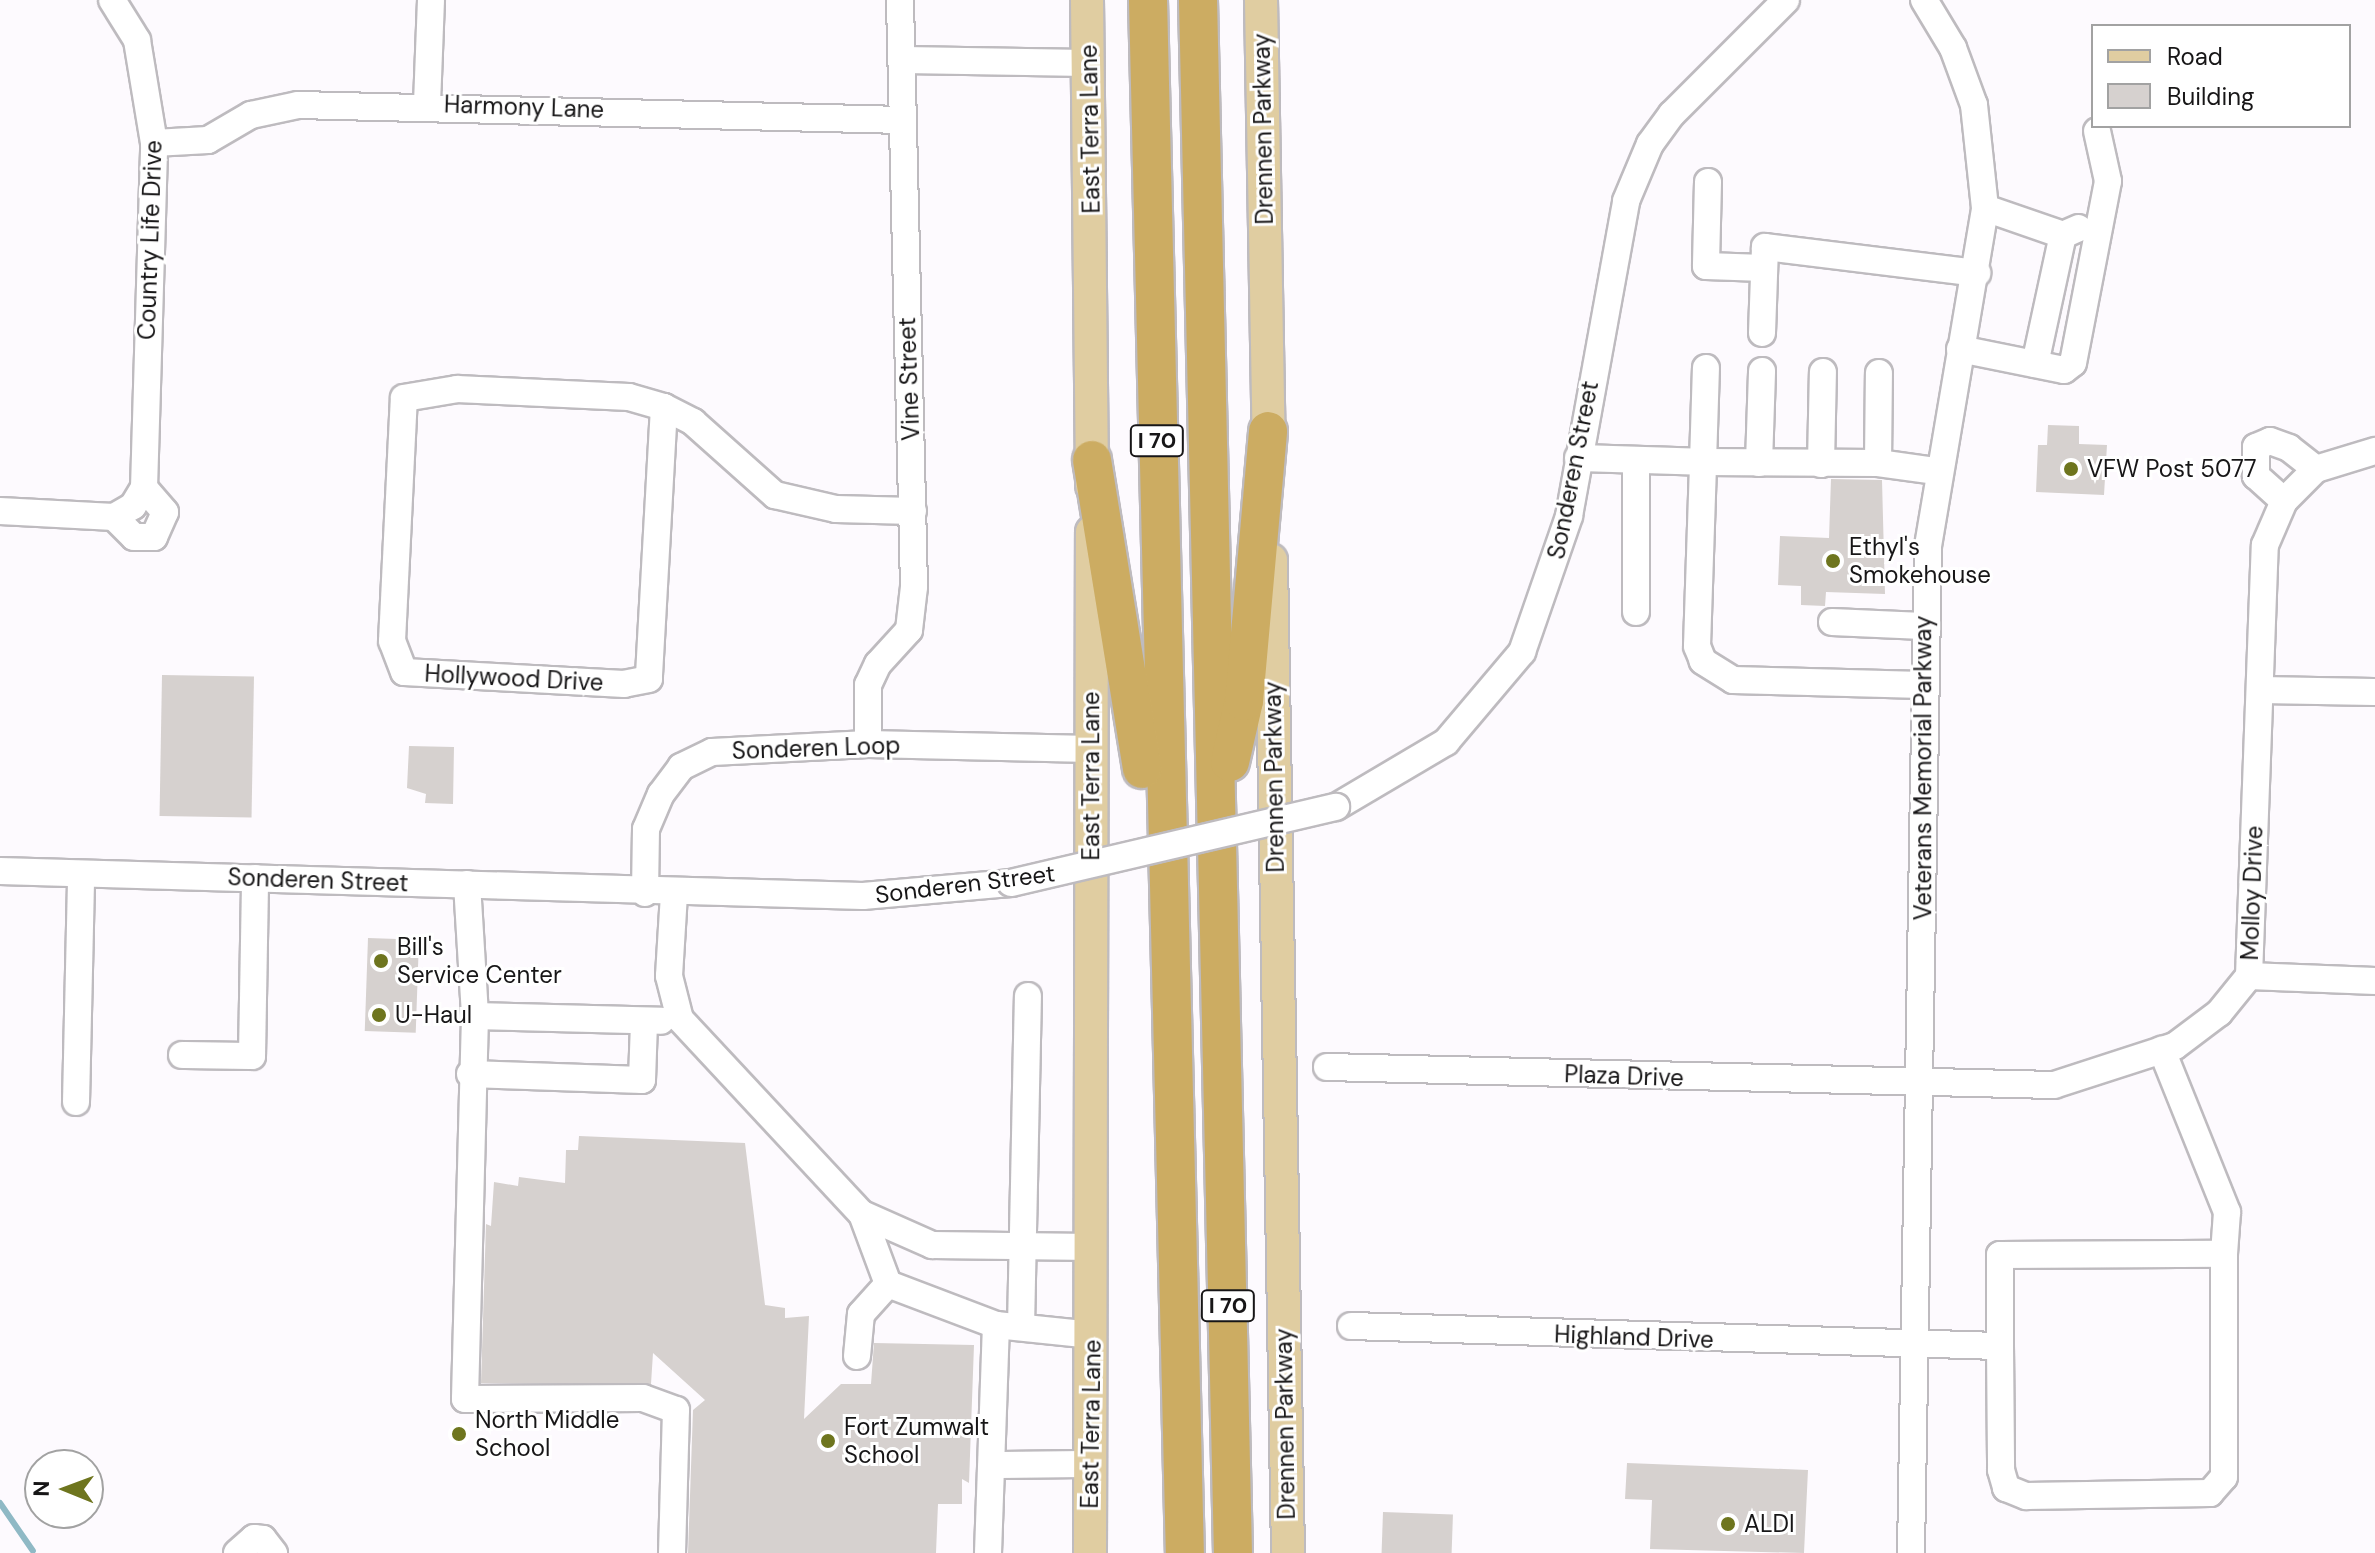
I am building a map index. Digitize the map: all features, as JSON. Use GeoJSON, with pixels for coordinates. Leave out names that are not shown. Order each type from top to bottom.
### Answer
{"type":"FeatureCollection","features":[{"type":"Feature","properties":{"kind":"highway","name":"I 70"},"geometry":{"type":"LineString","coordinates":[[1148,0],[1165,882],[1185,1553]]}},
{"type":"Feature","properties":{"kind":"highway","name":"I 70"},"geometry":{"type":"LineString","coordinates":[[1198,0],[1233,1553]]}},
{"type":"Feature","properties":{"kind":"highway"},"geometry":{"type":"LineString","coordinates":[[1217,823],[1244,701],[1268,431]]}},
{"type":"Feature","properties":{"kind":"highway"},"geometry":{"type":"LineString","coordinates":[[1092,460],[1165,882]]}},
{"type":"Feature","properties":{"kind":"main road","name":"East Terra Lane"},"geometry":{"type":"LineString","coordinates":[[1087,0],[1092,460],[1090,1553]]}},
{"type":"Feature","properties":{"kind":"main road","name":"Drennen Parkway"},"geometry":{"type":"LineString","coordinates":[[1261,0],[1288,1553]]}},
{"type":"Feature","properties":{"kind":"street","name":"Country Life Drive"},"geometry":{"type":"LineString","coordinates":[[112,0],[137,40],[154,143],[144,488]]}},
{"type":"Feature","properties":{"kind":"street"},"geometry":{"type":"LineString","coordinates":[[427,104],[431,0]]}},
{"type":"Feature","properties":{"kind":"street","name":"Vine Street"},"geometry":{"type":"LineString","coordinates":[[868,744],[868,685],[878,664],[909,630],[913,511],[900,0]]}},
{"type":"Feature","properties":{"kind":"street","name":"Sonderen Street"},"geometry":{"type":"LineString","coordinates":[[0,871],[467,884],[674,894],[863,896],[1011,883],[1336,807],[1446,742],[1522,652],[1549,587],[1578,458],[1606,289],[1626,201],[1646,153],[1672,114],[1786,0]]}},
{"type":"Feature","properties":{"kind":"street","name":"Veterans Memorial Parkway"},"geometry":{"type":"LineString","coordinates":[[1911,1553],[1921,1085],[1923,626],[1936,471],[1977,273],[1985,208],[1974,105],[1953,48],[1924,0]]}},
{"type":"Feature","properties":{"kind":"street"},"geometry":{"type":"LineString","coordinates":[[902,60],[1089,63]]}},
{"type":"Feature","properties":{"kind":"street","name":"Harmony Lane"},"geometry":{"type":"LineString","coordinates":[[154,143],[208,140],[251,115],[298,105],[427,104],[902,120]]}},
{"type":"Feature","properties":{"kind":"street"},"geometry":{"type":"LineString","coordinates":[[1960,349],[2064,370],[2073,363],[2108,181],[2097,131]]}},
{"type":"Feature","properties":{"kind":"street"},"geometry":{"type":"LineString","coordinates":[[1708,182],[1706,266],[1764,268]]}},
{"type":"Feature","properties":{"kind":"street"},"geometry":{"type":"LineString","coordinates":[[1985,208],[2063,235],[2100,218]]}},
{"type":"Feature","properties":{"kind":"street"},"geometry":{"type":"LineString","coordinates":[[2035,364],[2063,235]]}},
{"type":"Feature","properties":{"kind":"street"},"geometry":{"type":"LineString","coordinates":[[1762,333],[1765,247],[1800,246],[1977,273]]}},
{"type":"Feature","properties":{"kind":"street"},"geometry":{"type":"LineString","coordinates":[[1706,368],[1697,646],[1703,661],[1733,680],[1923,685]]}},
{"type":"Feature","properties":{"kind":"street"},"geometry":{"type":"LineString","coordinates":[[1759,463],[1762,371]]}},
{"type":"Feature","properties":{"kind":"street"},"geometry":{"type":"LineString","coordinates":[[1821,464],[1823,372]]}},
{"type":"Feature","properties":{"kind":"street"},"geometry":{"type":"LineString","coordinates":[[1878,463],[1879,373]]}},
{"type":"Feature","properties":{"kind":"street","name":"Hollywood Drive"},"geometry":{"type":"LineString","coordinates":[[664,407],[649,679],[624,684],[404,672],[392,641],[404,398],[457,389],[629,397],[664,407],[693,422],[775,495],[836,509],[913,511]]}},
{"type":"Feature","properties":{"kind":"street"},"geometry":{"type":"LineString","coordinates":[[2284,501],[2256,476],[2256,447],[2270,441],[2289,448],[2316,469]]}},
{"type":"Feature","properties":{"kind":"street","name":"Molloy Drive"},"geometry":{"type":"LineString","coordinates":[[1921,1085],[2054,1085],[2162,1050],[2208,1023],[2249,976],[2265,545],[2284,501],[2316,469],[2375,451]]}},
{"type":"Feature","properties":{"kind":"street"},"geometry":{"type":"LineString","coordinates":[[1578,458],[1878,463],[1936,471]]}},
{"type":"Feature","properties":{"kind":"street"},"geometry":{"type":"LineString","coordinates":[[1636,460],[1636,612]]}},
{"type":"Feature","properties":{"kind":"street"},"geometry":{"type":"LineString","coordinates":[[0,511],[114,517],[133,506],[144,488],[165,512],[154,537],[134,537],[114,517]]}},
{"type":"Feature","properties":{"kind":"street"},"geometry":{"type":"LineString","coordinates":[[1832,622],[1923,626]]}},
{"type":"Feature","properties":{"kind":"street"},"geometry":{"type":"LineString","coordinates":[[2260,690],[2375,692]]}},
{"type":"Feature","properties":{"kind":"street","name":"Sonderen Loop"},"geometry":{"type":"LineString","coordinates":[[645,893],[646,829],[681,767],[712,752],[751,746],[868,744],[1091,749]]}},
{"type":"Feature","properties":{"kind":"street"},"geometry":{"type":"LineString","coordinates":[[76,1102],[81,874]]}},
{"type":"Feature","properties":{"kind":"street"},"geometry":{"type":"LineString","coordinates":[[182,1055],[252,1056],[255,878]]}},
{"type":"Feature","properties":{"kind":"street"},"geometry":{"type":"LineString","coordinates":[[467,884],[475,1016],[470,1074],[465,1399],[643,1398],[676,1410],[672,1553]]}},
{"type":"Feature","properties":{"kind":"street"},"geometry":{"type":"LineString","coordinates":[[674,894],[669,976],[680,1019],[862,1214],[888,1284]]}},
{"type":"Feature","properties":{"kind":"street"},"geometry":{"type":"LineString","coordinates":[[2249,976],[2375,981]]}},
{"type":"Feature","properties":{"kind":"street"},"geometry":{"type":"LineString","coordinates":[[988,1553],[993,1465],[1008,1326],[1025,1246],[1028,996]]}},
{"type":"Feature","properties":{"kind":"street"},"geometry":{"type":"LineString","coordinates":[[475,1016],[644,1022],[680,1019]]}},
{"type":"Feature","properties":{"kind":"street"},"geometry":{"type":"LineString","coordinates":[[470,1074],[642,1080],[644,1022]]}},
{"type":"Feature","properties":{"kind":"street"},"geometry":{"type":"LineString","coordinates":[[2162,1050],[2227,1212],[2224,1254],[2224,1477],[2210,1493],[2026,1496],[2006,1488],[2001,1470],[2000,1255],[2224,1254]]}},
{"type":"Feature","properties":{"kind":"street","name":"Plaza Drive"},"geometry":{"type":"LineString","coordinates":[[1327,1067],[1921,1085]]}},
{"type":"Feature","properties":{"kind":"street"},"geometry":{"type":"LineString","coordinates":[[862,1214],[932,1245],[1092,1247]]}},
{"type":"Feature","properties":{"kind":"street"},"geometry":{"type":"LineString","coordinates":[[888,1284],[1008,1326],[1092,1335]]}},
{"type":"Feature","properties":{"kind":"street"},"geometry":{"type":"LineString","coordinates":[[857,1356],[861,1314],[888,1284]]}},
{"type":"Feature","properties":{"kind":"street","name":"Highland Drive"},"geometry":{"type":"LineString","coordinates":[[1351,1326],[1917,1347],[2000,1346]]}},
{"type":"Feature","properties":{"kind":"street"},"geometry":{"type":"LineString","coordinates":[[993,1465],[1091,1464]]}},
{"type":"Feature","properties":{"kind":"street"},"geometry":{"type":"LineString","coordinates":[[237,1553],[254,1538],[263,1539],[274,1553]]}},
{"type":"Feature","properties":{"kind":"building","name":"VFW Post 5077"},"geometry":{"type":"Polygon","coordinates":[[[2048,425],[2079,426],[2079,444],[2107,445],[2104,495],[2036,492],[2038,445],[2047,445],[2048,425]]]}},
{"type":"Feature","properties":{"kind":"building","name":"Ethyl's Smokehouse"},"geometry":{"type":"Polygon","coordinates":[[[1831,479],[1882,480],[1885,594],[1826,592],[1825,606],[1801,605],[1801,586],[1778,585],[1780,536],[1829,538],[1831,479]]]}},
{"type":"Feature","properties":{"kind":"building"},"geometry":{"type":"Polygon","coordinates":[[[162,675],[254,677],[252,818],[160,816],[162,675]]]}},
{"type":"Feature","properties":{"kind":"building"},"geometry":{"type":"Polygon","coordinates":[[[409,746],[454,747],[453,804],[425,803],[426,794],[407,788],[409,746]]]}},
{"type":"Feature","properties":{"kind":"building"},"geometry":{"type":"Polygon","coordinates":[[[368,938],[419,940],[416,1033],[365,1031],[368,938]]]}},
{"type":"Feature","properties":{"kind":"building"},"geometry":{"type":"Polygon","coordinates":[[[579,1136],[745,1143],[765,1305],[785,1308],[785,1318],[809,1316],[804,1419],[841,1384],[871,1384],[874,1343],[974,1345],[969,1483],[962,1479],[962,1504],[938,1504],[936,1553],[688,1553],[693,1410],[705,1400],[653,1353],[651,1384],[481,1383],[486,1224],[491,1226],[494,1182],[518,1186],[519,1177],[565,1183],[566,1150],[578,1150],[579,1136]]]}},
{"type":"Feature","properties":{"kind":"building","name":"ALDI"},"geometry":{"type":"Polygon","coordinates":[[[1627,1463],[1808,1470],[1804,1553],[1650,1549],[1652,1500],[1625,1499],[1627,1463]]]}},
{"type":"Feature","properties":{"kind":"building"},"geometry":{"type":"Polygon","coordinates":[[[1383,1512],[1453,1514],[1452,1553],[1382,1553],[1383,1512]]]}},
{"type":"Feature","properties":{"kind":"waterway"},"geometry":{"type":"LineString","coordinates":[[0,1503],[33,1551]]}},
{"type":"Feature","properties":{"kind":"place","name":"VFW Post 5077"},"geometry":{"type":"Point","coordinates":[2071,469]}},
{"type":"Feature","properties":{"kind":"place","name":"Ethyl's Smokehouse"},"geometry":{"type":"Point","coordinates":[1833,561]}},
{"type":"Feature","properties":{"kind":"place","name":"Bill's Service Center"},"geometry":{"type":"Point","coordinates":[381,961]}},
{"type":"Feature","properties":{"kind":"place","name":"U-Haul"},"geometry":{"type":"Point","coordinates":[379,1015]}},
{"type":"Feature","properties":{"kind":"place","name":"North Middle School"},"geometry":{"type":"Point","coordinates":[459,1434]}},
{"type":"Feature","properties":{"kind":"place","name":"Fort Zumwalt School"},"geometry":{"type":"Point","coordinates":[828,1441]}},
{"type":"Feature","properties":{"kind":"place","name":"ALDI"},"geometry":{"type":"Point","coordinates":[1728,1524]}}]}
